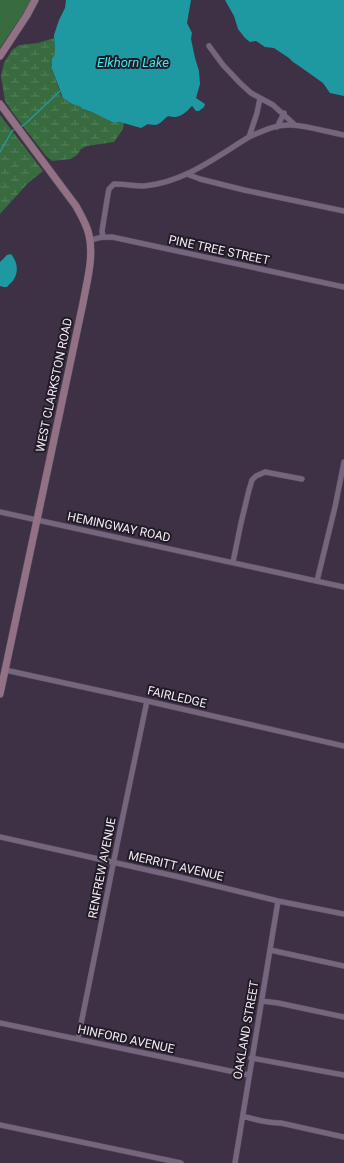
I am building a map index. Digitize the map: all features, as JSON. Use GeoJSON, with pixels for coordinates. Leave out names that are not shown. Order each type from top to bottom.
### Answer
{"type":"FeatureCollection","features":[{"type":"Feature","properties":{"kind":"main road"},"geometry":{"type":"LineString","coordinates":[[0,56],[35,0]]}},
{"type":"Feature","properties":{"kind":"main road","name":"WEST CLARKSTON ROAD"},"geometry":{"type":"LineString","coordinates":[[0,104],[76,206],[89,234],[91,253],[87,281],[0,694]]}},
{"type":"Feature","properties":{"kind":"street"},"geometry":{"type":"LineString","coordinates":[[209,46],[223,65],[240,83],[251,93],[273,105],[296,126]]}},
{"type":"Feature","properties":{"kind":"street"},"geometry":{"type":"LineString","coordinates":[[249,136],[257,114],[260,98]]}},
{"type":"Feature","properties":{"kind":"street"},"geometry":{"type":"LineString","coordinates":[[277,127],[284,114]]}},
{"type":"Feature","properties":{"kind":"street"},"geometry":{"type":"LineString","coordinates":[[102,237],[109,189],[114,184],[144,186],[175,179],[195,171],[249,136],[283,125],[344,135]]}},
{"type":"Feature","properties":{"kind":"street"},"geometry":{"type":"LineString","coordinates":[[187,174],[222,185],[344,210]]}},
{"type":"Feature","properties":{"kind":"street","name":"PINE TREE STREET"},"geometry":{"type":"LineString","coordinates":[[90,241],[95,238],[112,237],[344,287]]}},
{"type":"Feature","properties":{"kind":"street"},"geometry":{"type":"LineString","coordinates":[[317,581],[344,462]]}},
{"type":"Feature","properties":{"kind":"street"},"geometry":{"type":"LineString","coordinates":[[233,562],[252,480],[256,476],[265,472],[302,479]]}},
{"type":"Feature","properties":{"kind":"street","name":"HEMINGWAY ROAD"},"geometry":{"type":"LineString","coordinates":[[0,512],[344,587]]}},
{"type":"Feature","properties":{"kind":"street","name":"FAIRLEDGE"},"geometry":{"type":"LineString","coordinates":[[5,670],[344,746]]}},
{"type":"Feature","properties":{"kind":"street","name":"RENFREW AVENUE"},"geometry":{"type":"LineString","coordinates":[[78,1039],[147,701]]}},
{"type":"Feature","properties":{"kind":"street","name":"MERRITT AVENUE"},"geometry":{"type":"LineString","coordinates":[[0,837],[114,862],[278,901],[344,914]]}},
{"type":"Feature","properties":{"kind":"street","name":"OAKLAND STREET"},"geometry":{"type":"LineString","coordinates":[[235,1163],[278,901]]}},
{"type":"Feature","properties":{"kind":"street"},"geometry":{"type":"LineString","coordinates":[[270,950],[344,966]]}},
{"type":"Feature","properties":{"kind":"street"},"geometry":{"type":"LineString","coordinates":[[262,1001],[344,1017]]}},
{"type":"Feature","properties":{"kind":"street","name":"HINFORD AVENUE"},"geometry":{"type":"LineString","coordinates":[[0,1023],[249,1075]]}},
{"type":"Feature","properties":{"kind":"street"},"geometry":{"type":"LineString","coordinates":[[252,1058],[344,1076]]}},
{"type":"Feature","properties":{"kind":"street"},"geometry":{"type":"LineString","coordinates":[[243,1116],[265,1122],[281,1123],[344,1137]]}},
{"type":"Feature","properties":{"kind":"street"},"geometry":{"type":"LineString","coordinates":[[0,1125],[181,1163]]}},
{"type":"Feature","properties":{"kind":"green space"},"geometry":{"type":"Polygon","coordinates":[[[0,0],[31,0],[0,48],[0,0]]]}},
{"type":"Feature","properties":{"kind":"green space"},"geometry":{"type":"Polygon","coordinates":[[[54,38],[55,54],[52,61],[52,69],[63,98],[72,104],[81,107],[83,110],[92,112],[114,123],[124,123],[123,129],[114,142],[87,146],[81,149],[77,155],[71,159],[52,161],[46,156],[5,101],[1,76],[4,63],[12,50],[19,45],[38,43],[54,38]]]}},
{"type":"Feature","properties":{"kind":"green space"},"geometry":{"type":"Polygon","coordinates":[[[0,115],[43,171],[28,183],[0,214],[0,115]]]}},
{"type":"Feature","properties":{"kind":"water","name":"Elkhorn Lake"},"geometry":{"type":"Polygon","coordinates":[[[66,0],[191,0],[187,23],[192,33],[191,39],[199,71],[200,84],[196,98],[205,104],[204,107],[199,111],[196,111],[192,106],[182,115],[176,117],[168,116],[155,125],[148,124],[141,128],[120,122],[114,123],[92,112],[82,109],[81,107],[72,104],[63,98],[52,69],[52,59],[55,54],[54,35],[65,8],[66,0]]]}},
{"type":"Feature","properties":{"kind":"water"},"geometry":{"type":"Polygon","coordinates":[[[225,0],[344,0],[344,96],[330,93],[323,83],[274,48],[265,47],[256,41],[250,42],[245,38],[238,29],[234,16],[225,0]]]}},
{"type":"Feature","properties":{"kind":"water"},"geometry":{"type":"Polygon","coordinates":[[[11,254],[17,266],[16,276],[7,287],[0,286],[0,262],[7,255],[11,254]]]}},
{"type":"Feature","properties":{"kind":"waterway"},"geometry":{"type":"LineString","coordinates":[[20,127],[60,91]]}},
{"type":"Feature","properties":{"kind":"waterway"},"geometry":{"type":"LineString","coordinates":[[0,152],[12,131],[15,129]]}}]}
